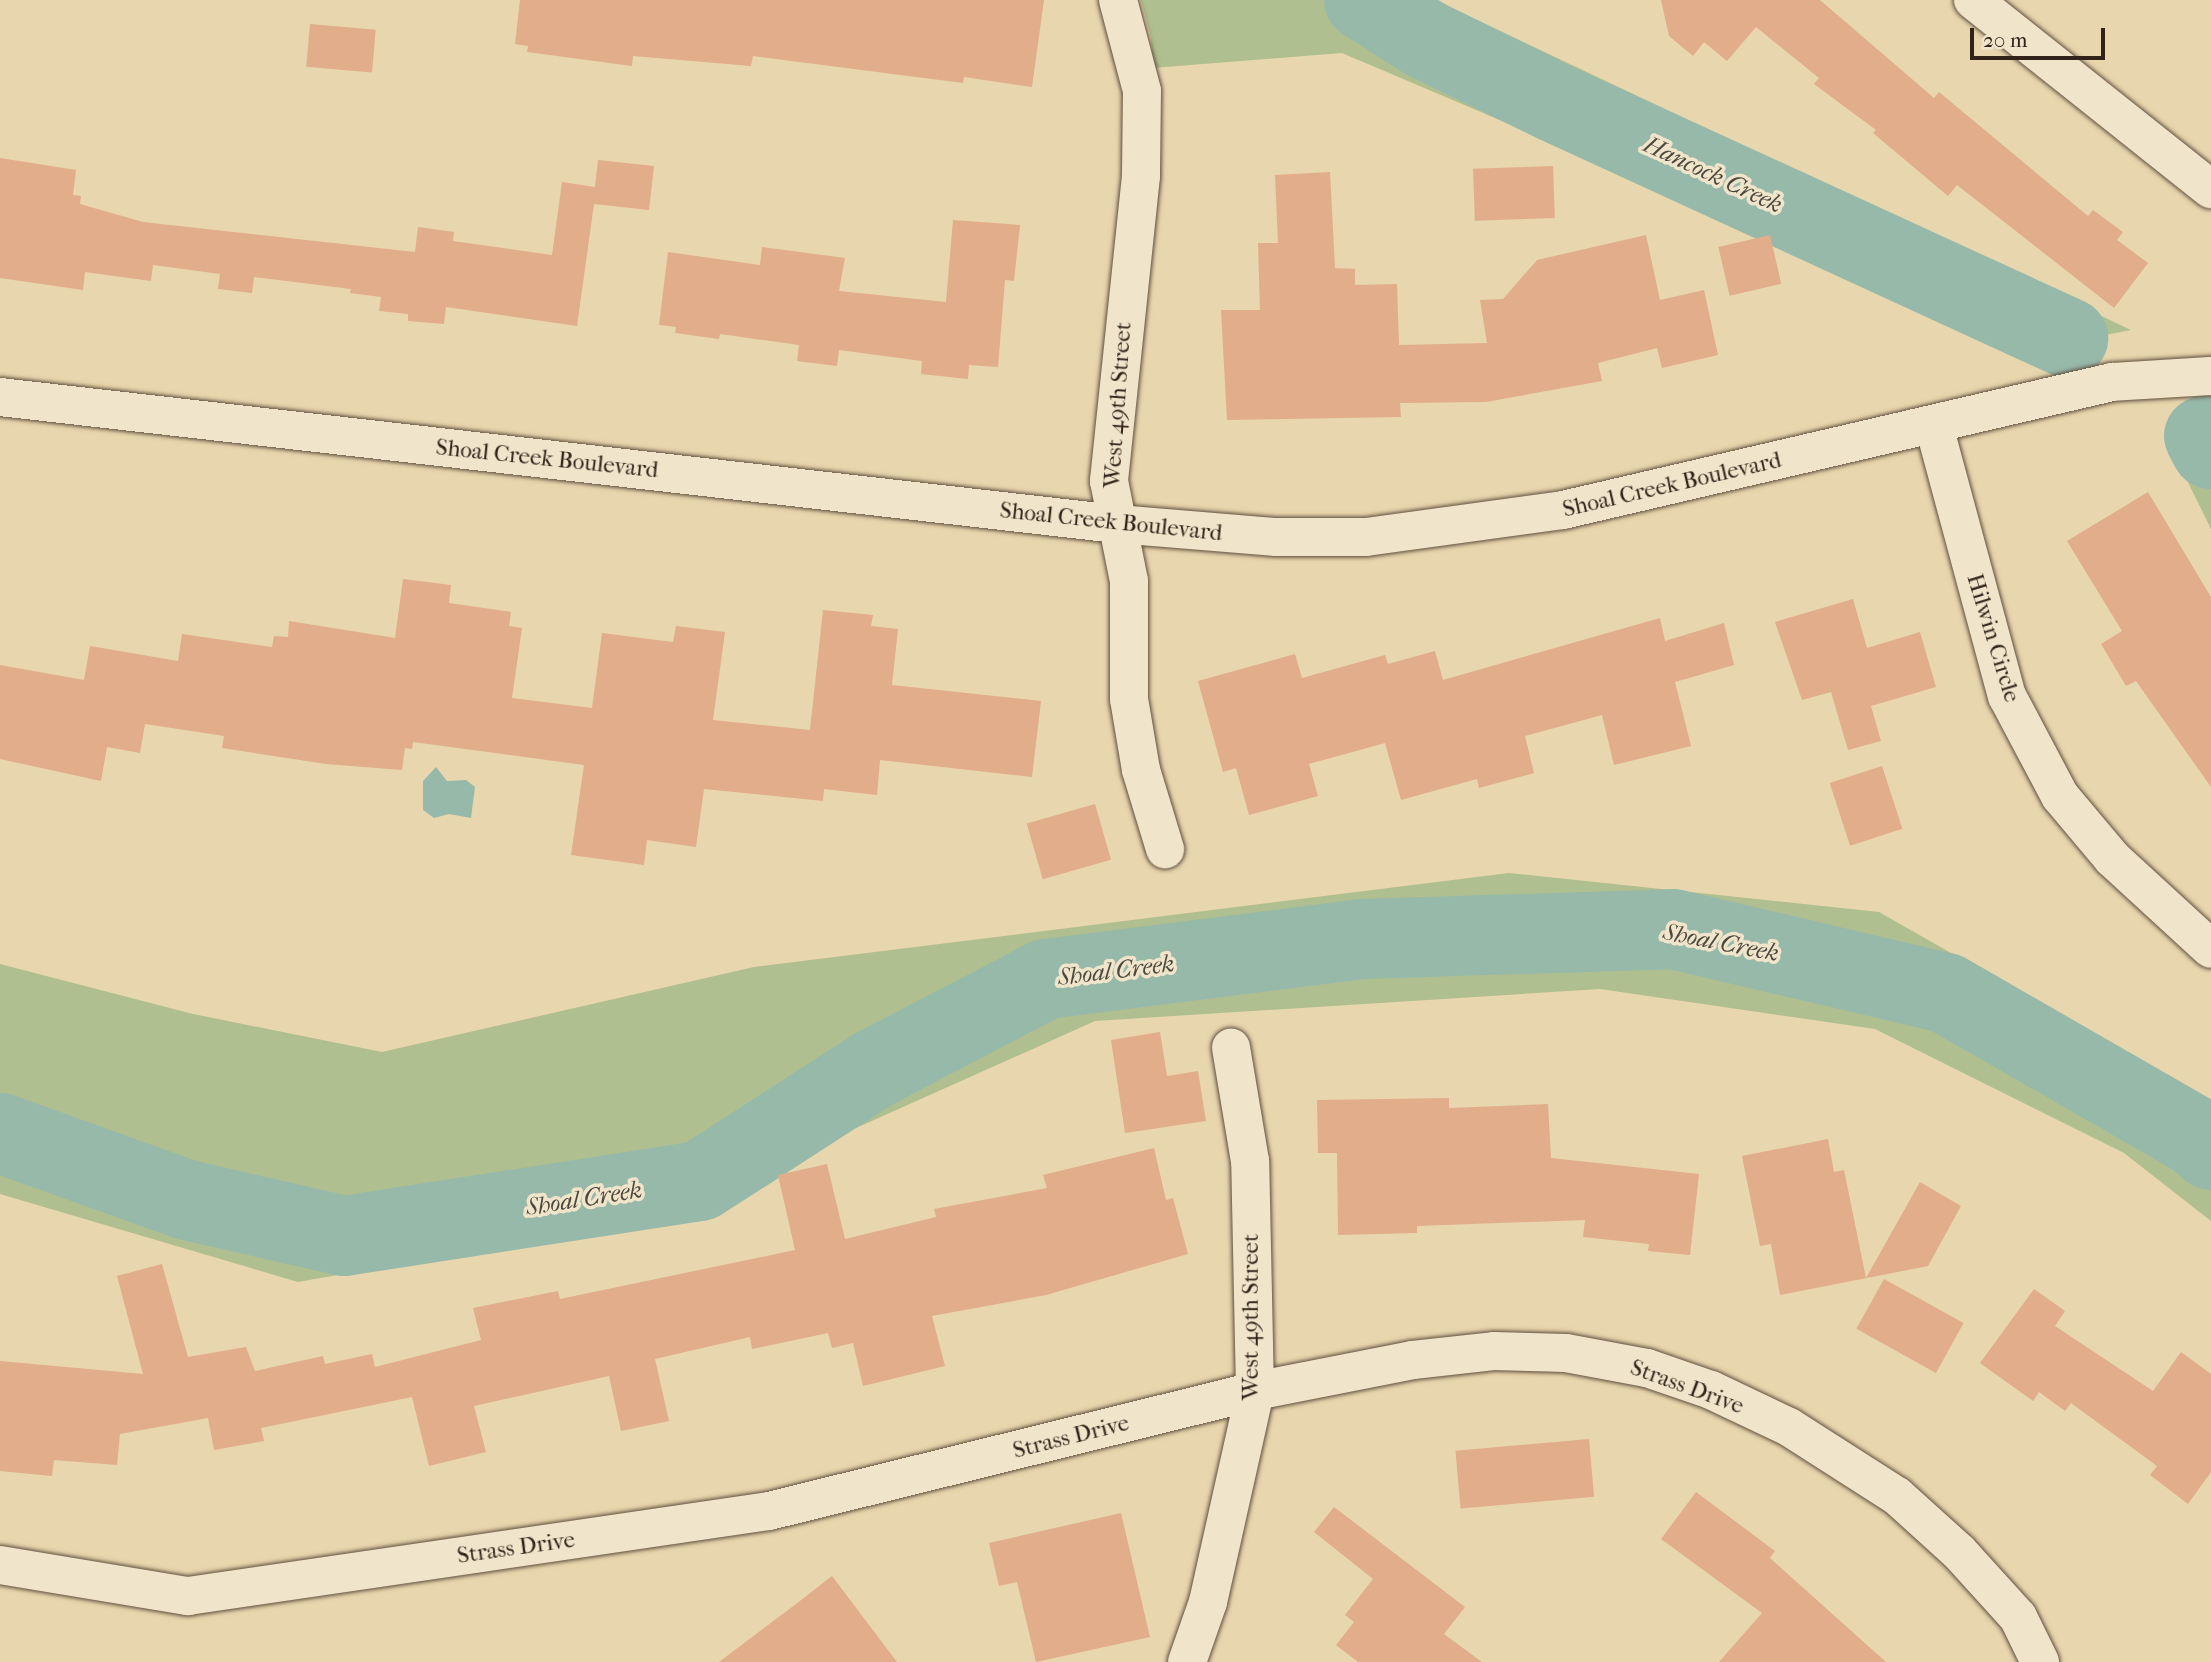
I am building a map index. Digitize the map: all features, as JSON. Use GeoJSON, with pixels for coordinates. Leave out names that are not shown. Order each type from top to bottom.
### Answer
{"type":"FeatureCollection","features":[{"type":"Feature","properties":{"kind":"street","name":"West 49th Street"},"geometry":{"type":"LineString","coordinates":[[1118,0],[1142,91],[1141,176],[1109,481],[1129,581],[1129,699],[1142,770],[1165,849]]}},
{"type":"Feature","properties":{"kind":"street"},"geometry":{"type":"LineString","coordinates":[[1973,0],[2211,189]]}},
{"type":"Feature","properties":{"kind":"street","name":"Shoal Creek Boulevard"},"geometry":{"type":"LineString","coordinates":[[0,397],[1117,524],[1276,537],[1366,537],[1442,529],[1563,510],[1934,426],[2112,382],[2211,376]]}},
{"type":"Feature","properties":{"kind":"street","name":"Hilwin Circle"},"geometry":{"type":"LineString","coordinates":[[1934,426],[2013,707],[2060,796],[2112,858],[2211,949]]}},
{"type":"Feature","properties":{"kind":"street","name":"West 49th Street"},"geometry":{"type":"LineString","coordinates":[[1186,1662],[1208,1602],[1255,1391],[1250,1161],[1231,1048]]}},
{"type":"Feature","properties":{"kind":"street","name":"Strass Drive"},"geometry":{"type":"LineString","coordinates":[[0,1565],[188,1596],[768,1511],[1255,1391],[1413,1360],[1494,1351],[1566,1353],[1647,1368],[1711,1390],[1789,1427],[1897,1496],[1959,1552],[2018,1617],[2040,1662]]}},
{"type":"Feature","properties":{"kind":"green space"},"geometry":{"type":"Polygon","coordinates":[[[1141,0],[1435,0],[2131,330],[2014,353],[1930,303],[1342,53],[1153,68],[1151,37],[1141,0]]]}},
{"type":"Feature","properties":{"kind":"green space"},"geometry":{"type":"Polygon","coordinates":[[[2211,437],[2211,529],[2171,448],[2211,437]]]}},
{"type":"Feature","properties":{"kind":"green space"},"geometry":{"type":"Polygon","coordinates":[[[1509,873],[1879,912],[2211,1101],[2211,1221],[2124,1153],[1875,1029],[1600,989],[1095,1021],[769,1167],[692,1212],[298,1282],[0,1194],[0,964],[193,1014],[382,1052],[754,967],[1509,873]]]}},
{"type":"Feature","properties":{"kind":"shaded area"},"geometry":{"type":"Polygon","coordinates":[[[436,767],[447,781],[466,780],[475,787],[471,818],[449,814],[434,818],[423,810],[423,781],[436,767]]]}},
{"type":"Feature","properties":{"kind":"building"},"geometry":{"type":"Polygon","coordinates":[[[520,0],[1044,0],[1032,87],[964,77],[963,83],[753,56],[751,66],[633,56],[632,66],[527,52],[528,46],[515,44],[520,0]]]}},
{"type":"Feature","properties":{"kind":"building"},"geometry":{"type":"Polygon","coordinates":[[[1661,0],[1820,0],[1934,98],[1939,92],[2088,216],[2093,210],[2123,232],[2117,240],[2148,263],[2114,308],[1957,185],[1948,196],[1873,133],[1876,130],[1814,84],[1819,78],[1756,27],[1727,61],[1704,42],[1693,56],[1669,36],[1661,0]]]}},
{"type":"Feature","properties":{"kind":"building"},"geometry":{"type":"Polygon","coordinates":[[[310,24],[376,30],[372,73],[306,67],[310,24]]]}},
{"type":"Feature","properties":{"kind":"building"},"geometry":{"type":"Polygon","coordinates":[[[0,158],[76,170],[73,195],[81,196],[80,204],[143,222],[415,252],[418,227],[454,232],[453,241],[552,255],[562,182],[595,187],[598,160],[654,166],[649,210],[594,204],[577,326],[446,307],[444,324],[408,321],[408,314],[379,311],[381,297],[350,293],[351,289],[254,277],[252,293],[218,289],[220,274],[153,265],[151,281],[85,272],[83,290],[0,278],[0,158]]]}},
{"type":"Feature","properties":{"kind":"building"},"geometry":{"type":"Polygon","coordinates":[[[1553,166],[1555,218],[1475,221],[1473,169],[1553,166]]]}},
{"type":"Feature","properties":{"kind":"building"},"geometry":{"type":"Polygon","coordinates":[[[1330,172],[1335,268],[1355,269],[1355,285],[1397,284],[1399,345],[1487,343],[1480,300],[1503,299],[1537,260],[1646,235],[1660,300],[1704,290],[1718,355],[1662,368],[1657,348],[1598,363],[1602,381],[1486,402],[1400,403],[1401,417],[1227,420],[1221,310],[1260,310],[1258,243],[1278,243],[1275,175],[1330,172]]]}},
{"type":"Feature","properties":{"kind":"building"},"geometry":{"type":"Polygon","coordinates":[[[953,220],[1020,225],[1014,281],[1005,280],[998,367],[969,365],[968,379],[921,374],[922,361],[839,350],[837,366],[797,361],[799,345],[720,334],[719,339],[675,333],[676,327],[659,325],[668,252],[760,265],[762,247],[845,258],[839,291],[946,302],[953,220]]]}},
{"type":"Feature","properties":{"kind":"building"},"geometry":{"type":"Polygon","coordinates":[[[1770,235],[1781,284],[1730,296],[1718,247],[1770,235]]]}},
{"type":"Feature","properties":{"kind":"building"},"geometry":{"type":"Polygon","coordinates":[[[2148,492],[2211,597],[2211,787],[2136,681],[2126,686],[2101,644],[2122,631],[2067,541],[2148,492]]]}},
{"type":"Feature","properties":{"kind":"building"},"geometry":{"type":"Polygon","coordinates":[[[403,579],[451,585],[449,603],[511,612],[509,626],[522,628],[512,698],[592,708],[602,633],[673,642],[676,626],[725,632],[713,720],[810,730],[823,610],[873,615],[871,626],[898,629],[892,685],[1041,701],[1032,777],[880,760],[877,795],[824,789],[823,801],[704,789],[696,847],[647,840],[644,865],[571,855],[584,765],[413,742],[412,749],[405,748],[402,770],[326,764],[222,748],[224,736],[145,724],[140,753],[107,747],[101,781],[0,759],[0,665],[84,680],[90,646],[178,661],[182,634],[272,647],[274,636],[288,637],[289,621],[395,638],[403,579]]]}},
{"type":"Feature","properties":{"kind":"building"},"geometry":{"type":"Polygon","coordinates":[[[1853,599],[1867,648],[1920,632],[1936,687],[1871,706],[1881,741],[1848,750],[1831,692],[1802,700],[1775,622],[1853,599]]]}},
{"type":"Feature","properties":{"kind":"building"},"geometry":{"type":"Polygon","coordinates":[[[1660,618],[1665,641],[1724,623],[1734,665],[1675,682],[1691,746],[1614,765],[1602,715],[1525,736],[1534,773],[1479,788],[1477,779],[1401,800],[1385,743],[1309,764],[1318,796],[1249,815],[1236,768],[1223,772],[1198,681],[1295,654],[1302,678],[1385,655],[1388,664],[1435,651],[1443,680],[1660,618]]]}},
{"type":"Feature","properties":{"kind":"building"},"geometry":{"type":"Polygon","coordinates":[[[1882,766],[1902,829],[1850,846],[1830,783],[1882,766]]]}},
{"type":"Feature","properties":{"kind":"building"},"geometry":{"type":"Polygon","coordinates":[[[1095,804],[1111,860],[1043,879],[1027,824],[1095,804]]]}},
{"type":"Feature","properties":{"kind":"building"},"geometry":{"type":"Polygon","coordinates":[[[1160,1032],[1167,1076],[1198,1071],[1206,1121],[1125,1133],[1111,1040],[1160,1032]]]}},
{"type":"Feature","properties":{"kind":"building"},"geometry":{"type":"Polygon","coordinates":[[[1449,1098],[1449,1108],[1548,1104],[1551,1158],[1699,1174],[1690,1255],[1648,1251],[1649,1244],[1583,1237],[1585,1220],[1417,1226],[1417,1233],[1338,1235],[1337,1153],[1318,1153],[1317,1100],[1449,1098]]]}},
{"type":"Feature","properties":{"kind":"building"},"geometry":{"type":"Polygon","coordinates":[[[1828,1139],[1834,1172],[1844,1170],[1866,1278],[1920,1182],[1961,1206],[1928,1266],[1780,1295],[1771,1244],[1760,1246],[1742,1156],[1828,1139]]]}},
{"type":"Feature","properties":{"kind":"building"},"geometry":{"type":"Polygon","coordinates":[[[1154,1148],[1166,1200],[1173,1198],[1188,1254],[1046,1295],[932,1316],[945,1366],[863,1386],[853,1343],[832,1348],[828,1333],[752,1349],[750,1337],[655,1359],[669,1421],[621,1431],[609,1376],[474,1406],[486,1452],[429,1466],[412,1397],[261,1428],[264,1441],[214,1450],[208,1418],[120,1434],[117,1465],[54,1460],[52,1476],[0,1471],[0,1361],[143,1374],[117,1276],[162,1264],[188,1357],[246,1347],[255,1371],[323,1356],[325,1364],[372,1354],[375,1367],[481,1340],[473,1308],[558,1291],[560,1299],[795,1250],[778,1175],[827,1164],[845,1239],[936,1217],[934,1209],[1047,1188],[1043,1175],[1154,1148]]]}},
{"type":"Feature","properties":{"kind":"building"},"geometry":{"type":"Polygon","coordinates":[[[1884,1279],[1964,1323],[1936,1373],[1856,1329],[1884,1279]]]}},
{"type":"Feature","properties":{"kind":"building"},"geometry":{"type":"Polygon","coordinates":[[[2034,1289],[2065,1311],[2055,1326],[2153,1391],[2181,1352],[2211,1374],[2211,1472],[2188,1504],[2150,1475],[2157,1466],[2071,1403],[2065,1411],[2039,1392],[2033,1401],[1980,1363],[2034,1289]]]}},
{"type":"Feature","properties":{"kind":"building"},"geometry":{"type":"Polygon","coordinates":[[[1589,1439],[1594,1497],[1461,1508],[1456,1451],[1589,1439]]]}},
{"type":"Feature","properties":{"kind":"building"},"geometry":{"type":"Polygon","coordinates":[[[1696,1492],[1775,1551],[1770,1558],[1886,1662],[1719,1662],[1762,1613],[1661,1539],[1696,1492]]]}},
{"type":"Feature","properties":{"kind":"building"},"geometry":{"type":"Polygon","coordinates":[[[1334,1507],[1465,1607],[1444,1634],[1482,1662],[1358,1662],[1336,1645],[1354,1622],[1345,1615],[1373,1579],[1314,1532],[1334,1507]]]}},
{"type":"Feature","properties":{"kind":"building"},"geometry":{"type":"Polygon","coordinates":[[[1121,1513],[1150,1637],[1036,1662],[1017,1582],[999,1586],[989,1543],[1121,1513]]]}},
{"type":"Feature","properties":{"kind":"building"},"geometry":{"type":"Polygon","coordinates":[[[832,1576],[897,1662],[719,1662],[796,1604],[832,1576]]]}},
{"type":"Feature","properties":{"kind":"waterway","name":"Hancock Creek"},"geometry":{"type":"LineString","coordinates":[[1364,0],[1425,39],[1554,102],[2068,338]]}},
{"type":"Feature","properties":{"kind":"waterway","name":"Hancock Creek"},"geometry":{"type":"LineString","coordinates":[[2204,436],[2211,449]]}},
{"type":"Feature","properties":{"kind":"waterway","name":"Shoal Creek"},"geometry":{"type":"LineString","coordinates":[[0,1133],[187,1200],[344,1236],[700,1181],[872,1070],[1046,979],[1362,939],[1673,929],[1946,993],[2195,1136],[2211,1150]]}}]}
